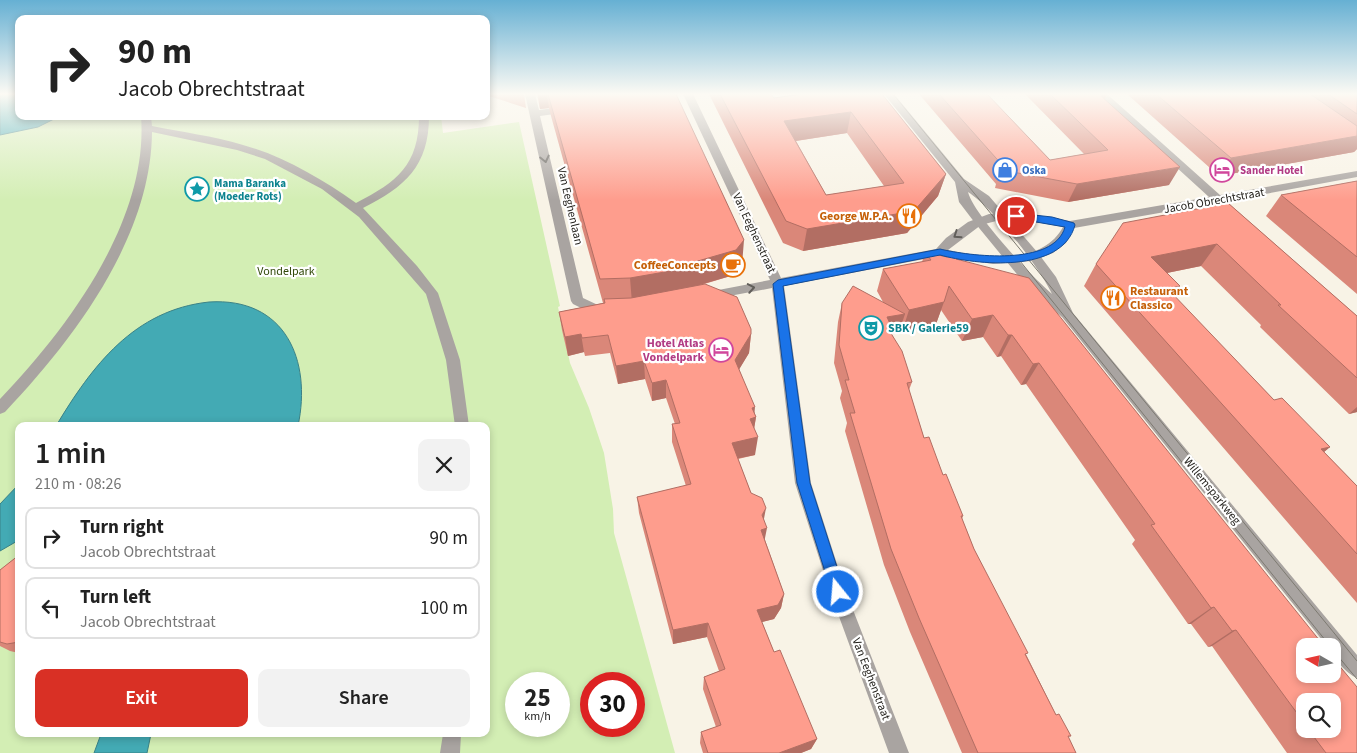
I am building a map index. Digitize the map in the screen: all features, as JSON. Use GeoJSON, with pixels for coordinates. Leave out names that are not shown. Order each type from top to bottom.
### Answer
{"type":"FeatureCollection","features":[{"type":"Feature","properties":{"kind":"street"},"geometry":{"type":"LineString","coordinates":[[0,408],[32,374],[66,332],[107,269],[130,217],[142,172],[146,129]]}},
{"type":"Feature","properties":{"kind":"street"},"geometry":{"type":"LineString","coordinates":[[174,129],[269,157],[326,187],[363,214],[407,262],[432,293],[453,360],[461,422]]}},
{"type":"Feature","properties":{"kind":"street"},"geometry":{"type":"LineString","coordinates":[[355,208],[374,199],[393,185],[409,169],[419,153],[424,129]]}},
{"type":"Feature","properties":{"kind":"street","name":"Van Eeghenlaan"},"geometry":{"type":"LineString","coordinates":[[538,129],[577,300],[599,310],[616,310]]}},
{"type":"Feature","properties":{"kind":"street","name":"Van Eeghenstraat"},"geometry":{"type":"LineString","coordinates":[[705,129],[778,284],[804,483],[838,592],[900,753]]}},
{"type":"Feature","properties":{"kind":"street","name":"Willemsparkweg"},"geometry":{"type":"LineString","coordinates":[[918,129],[960,181],[978,191],[1034,256],[1050,277],[1067,314]]}},
{"type":"Feature","properties":{"kind":"street"},"geometry":{"type":"LineString","coordinates":[[1140,129],[1234,213]]}},
{"type":"Feature","properties":{"kind":"street","name":"Jacob Obrechtstraat"},"geometry":{"type":"LineString","coordinates":[[940,252],[946,243],[979,220],[1016,216],[1070,225],[1357,174]]}},
{"type":"Feature","properties":{"kind":"street","name":"Willemsparkweg"},"geometry":{"type":"LineString","coordinates":[[960,181],[965,202],[1011,260],[1029,281],[1067,314],[1357,669]]}},
{"type":"Feature","properties":{"kind":"street"},"geometry":{"type":"LineString","coordinates":[[700,298],[940,252],[956,256],[999,261],[1034,256],[1052,248],[1068,235],[1070,225]]}},
{"type":"Feature","properties":{"kind":"street"},"geometry":{"type":"LineString","coordinates":[[450,753],[452,737]]}},
{"type":"Feature","properties":{"kind":"green space","name":"Vondelpark"},"geometry":{"type":"Polygon","coordinates":[[[0,129],[443,129],[443,133],[470,129],[521,129],[560,306],[558,307],[570,363],[589,408],[604,453],[613,509],[614,533],[675,753],[0,753],[0,129]]]}},
{"type":"Feature","properties":{"kind":"water"},"geometry":{"type":"Polygon","coordinates":[[[0,129],[28,129],[0,135],[0,129]]]}},
{"type":"Feature","properties":{"kind":"water"},"geometry":{"type":"Polygon","coordinates":[[[209,302],[235,303],[257,310],[274,322],[287,337],[296,356],[301,378],[298,422],[59,422],[85,382],[118,344],[137,329],[159,316],[182,307],[209,302]]]}},
{"type":"Feature","properties":{"kind":"water"},"geometry":{"type":"Polygon","coordinates":[[[15,488],[15,542],[0,551],[0,504],[15,488]]]}},
{"type":"Feature","properties":{"kind":"water"},"geometry":{"type":"Polygon","coordinates":[[[100,737],[150,737],[147,753],[94,753],[100,737]]]}},
{"type":"Feature","properties":{"kind":"building"},"geometry":{"type":"Polygon","coordinates":[[[558,129],[692,129],[744,240],[736,250],[677,267],[682,269],[630,278],[600,279],[558,129]]]}},
{"type":"Feature","properties":{"kind":"building"},"geometry":{"type":"Polygon","coordinates":[[[738,129],[789,129],[826,195],[904,183],[864,129],[910,129],[946,174],[914,211],[807,229],[786,221],[738,129]]]}},
{"type":"Feature","properties":{"kind":"building"},"geometry":{"type":"Polygon","coordinates":[[[970,129],[1021,129],[1050,160],[1108,150],[1086,129],[1138,129],[1180,167],[1077,184],[1002,170],[1004,167],[970,129]]]}},
{"type":"Feature","properties":{"kind":"building"},"geometry":{"type":"Polygon","coordinates":[[[1197,129],[1357,129],[1357,136],[1231,158],[1197,129]]]}},
{"type":"Feature","properties":{"kind":"building"},"geometry":{"type":"Polygon","coordinates":[[[1357,181],[1357,257],[1281,195],[1357,181]]]}},
{"type":"Feature","properties":{"kind":"building"},"geometry":{"type":"Polygon","coordinates":[[[1228,203],[1357,316],[1357,378],[1278,305],[1281,305],[1217,244],[1151,257],[1180,286],[1168,289],[1274,400],[1282,398],[1330,447],[1321,449],[1357,486],[1357,554],[1096,264],[1123,223],[1228,203]]]}},
{"type":"Feature","properties":{"kind":"building"},"geometry":{"type":"Polygon","coordinates":[[[925,252],[947,257],[958,255],[956,259],[1029,278],[1318,638],[1296,638],[1296,683],[1341,683],[1341,668],[1357,687],[1357,753],[1326,753],[1315,738],[1341,738],[1341,693],[1296,693],[1296,712],[1236,630],[1232,631],[1214,607],[1211,608],[1151,525],[1155,524],[1039,363],[1033,364],[1012,335],[1008,335],[993,315],[972,319],[949,286],[944,302],[909,310],[883,269],[931,260],[925,252]]]}},
{"type":"Feature","properties":{"kind":"building"},"geometry":{"type":"Polygon","coordinates":[[[705,284],[737,297],[751,329],[751,334],[735,360],[755,407],[752,408],[756,417],[750,419],[758,437],[732,443],[751,493],[762,498],[766,508],[762,515],[767,528],[761,530],[784,594],[778,605],[757,610],[774,652],[780,650],[817,739],[779,753],[708,753],[701,732],[721,725],[704,677],[725,669],[708,623],[673,630],[637,497],[691,484],[672,424],[680,423],[666,380],[652,383],[644,361],[616,366],[608,335],[582,338],[581,334],[565,337],[559,312],[605,303],[604,299],[631,298],[705,284]]]}},
{"type":"Feature","properties":{"kind":"building"},"geometry":{"type":"Polygon","coordinates":[[[853,286],[905,314],[887,317],[891,326],[887,327],[902,351],[912,382],[907,383],[924,438],[929,437],[943,475],[946,474],[963,516],[961,516],[974,549],[1028,653],[1025,654],[1056,715],[1059,714],[1071,736],[1068,736],[1076,753],[978,753],[891,549],[850,413],[855,413],[845,380],[849,380],[839,345],[842,303],[853,286]]]}},
{"type":"Feature","properties":{"kind":"building"},"geometry":{"type":"Polygon","coordinates":[[[15,558],[15,643],[7,644],[0,642],[0,570],[15,558]]]}},
{"type":"Feature","properties":{"kind":"tram line"},"geometry":{"type":"LineString","coordinates":[[922,129],[1357,661]]}},
{"type":"Feature","properties":{"kind":"tram line"},"geometry":{"type":"LineString","coordinates":[[1020,261],[1324,638]]}},
{"type":"Feature","properties":{"kind":"tram line"},"geometry":{"type":"LineString","coordinates":[[1341,660],[1357,679]]}},
{"type":"Feature","properties":{"kind":"place","name":"Oska"},"geometry":{"type":"Point","coordinates":[1005,170]}},
{"type":"Feature","properties":{"kind":"place","name":"Sander Hotel"},"geometry":{"type":"Point","coordinates":[1222,170]}},
{"type":"Feature","properties":{"kind":"place","name":"Mama Baranka (Moeder Rots)"},"geometry":{"type":"Point","coordinates":[197,189]}},
{"type":"Feature","properties":{"kind":"place","name":"George W.P.A."},"geometry":{"type":"Point","coordinates":[909,216]}},
{"type":"Feature","properties":{"kind":"place","name":"CoffeeConcepts"},"geometry":{"type":"Point","coordinates":[733,265]}},
{"type":"Feature","properties":{"kind":"place","name":"Restaurant Classico"},"geometry":{"type":"Point","coordinates":[1113,298]}},
{"type":"Feature","properties":{"kind":"place","name":"SBK / Galerie59"},"geometry":{"type":"Point","coordinates":[871,328]}},
{"type":"Feature","properties":{"kind":"place","name":"Hotel Atlas Vondelpark"},"geometry":{"type":"Point","coordinates":[721,350]}},
{"type":"Feature","properties":{"kind":"route"},"geometry":{"type":"LineString","coordinates":[[838,592],[804,483],[778,284],[940,252],[956,256],[999,261],[1027,258],[1052,248],[1068,235],[1070,225],[1052,220],[1016,216]]}}]}
